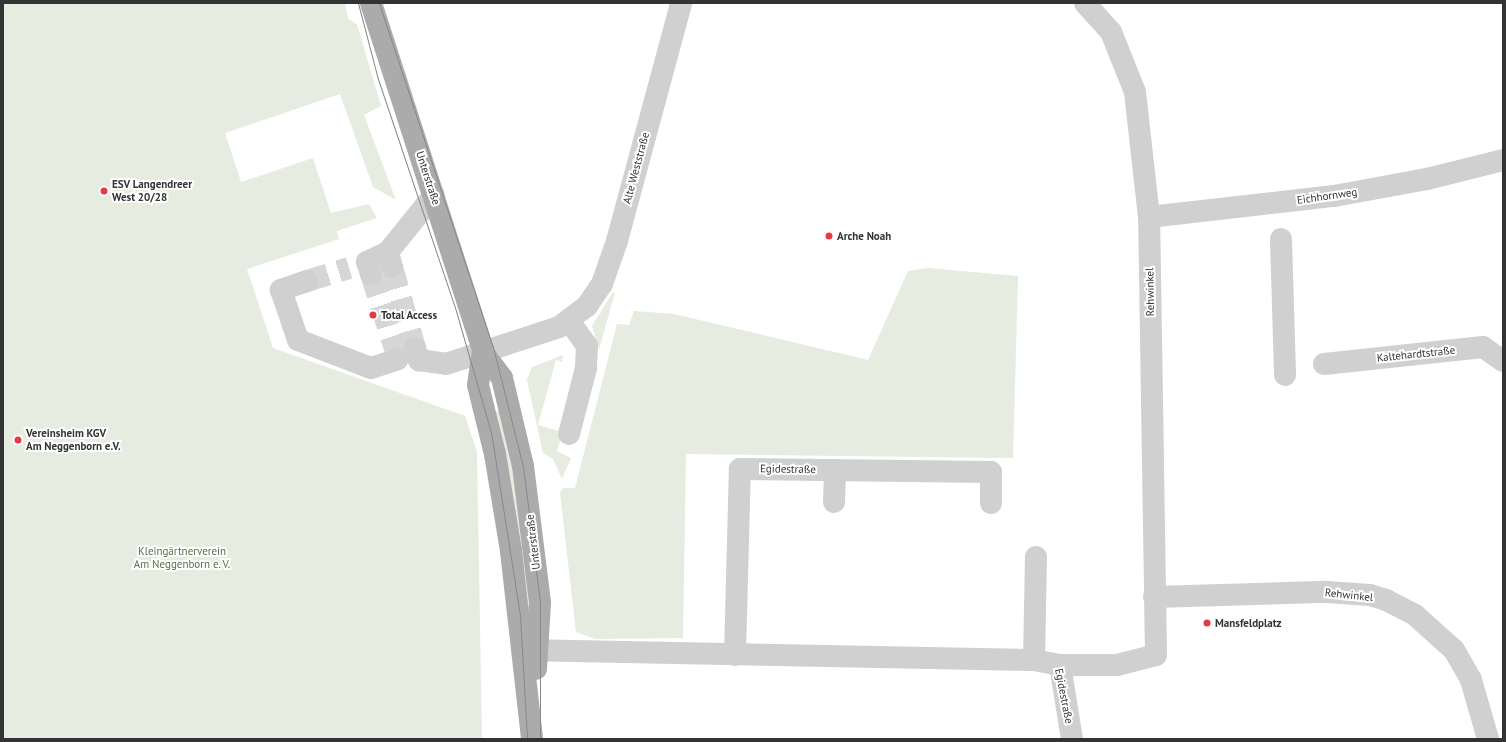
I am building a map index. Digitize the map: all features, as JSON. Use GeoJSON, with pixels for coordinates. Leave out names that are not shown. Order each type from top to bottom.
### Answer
{"type":"FeatureCollection","features":[{"type":"Feature","properties":{"kind":"main road","name":"Unterstraße"},"geometry":{"type":"LineString","coordinates":[[371,3],[434,195],[483,352],[478,385],[495,454],[530,650],[533,739]]}},
{"type":"Feature","properties":{"kind":"street","name":"Alte Weststraße"},"geometry":{"type":"LineString","coordinates":[[307,282],[281,290],[298,340],[371,368],[407,355],[446,364],[537,336],[569,322],[587,306],[607,270],[680,3]]}},
{"type":"Feature","properties":{"kind":"street","name":"Rehwinkel"},"geometry":{"type":"LineString","coordinates":[[1060,665],[1117,665],[1156,655],[1149,217],[1135,92],[1111,32],[1085,3]]}},
{"type":"Feature","properties":{"kind":"street","name":"Eichhornweg"},"geometry":{"type":"LineString","coordinates":[[1149,217],[1334,196],[1434,178],[1503,160]]}},
{"type":"Feature","properties":{"kind":"street"},"geometry":{"type":"LineString","coordinates":[[362,268],[390,260],[434,195]]}},
{"type":"Feature","properties":{"kind":"street"},"geometry":{"type":"LineString","coordinates":[[1280,238],[1285,375]]}},
{"type":"Feature","properties":{"kind":"street"},"geometry":{"type":"LineString","coordinates":[[569,322],[587,346],[586,368],[569,434]]}},
{"type":"Feature","properties":{"kind":"street","name":"Kaltehardtstraße"},"geometry":{"type":"LineString","coordinates":[[1324,364],[1483,347],[1503,361]]}},
{"type":"Feature","properties":{"kind":"street","name":"Egidestraße"},"geometry":{"type":"LineString","coordinates":[[735,655],[740,468],[991,472],[991,503]]}},
{"type":"Feature","properties":{"kind":"street"},"geometry":{"type":"LineString","coordinates":[[834,502],[835,470]]}},
{"type":"Feature","properties":{"kind":"street"},"geometry":{"type":"LineString","coordinates":[[1034,660],[1036,557]]}},
{"type":"Feature","properties":{"kind":"street","name":"Rehwinkel"},"geometry":{"type":"LineString","coordinates":[[1154,597],[1327,592],[1370,595],[1386,600],[1415,615],[1454,650],[1471,680],[1488,739]]}},
{"type":"Feature","properties":{"kind":"street","name":"Egidestraße"},"geometry":{"type":"LineString","coordinates":[[530,650],[1034,660],[1060,665],[1072,739]]}},
{"type":"Feature","properties":{"kind":"green space","name":"Kleingärtnerverein Am Neggenborn e. V."},"geometry":{"type":"Polygon","coordinates":[[[3,3],[345,3],[348,19],[357,24],[381,106],[364,115],[396,200],[373,187],[340,94],[225,133],[241,182],[313,158],[331,213],[369,204],[377,218],[337,231],[339,239],[247,269],[273,348],[465,416],[477,452],[482,739],[3,739],[3,3]]]}},
{"type":"Feature","properties":{"kind":"green space"},"geometry":{"type":"Polygon","coordinates":[[[928,268],[1018,276],[1013,458],[686,454],[683,638],[595,639],[576,632],[560,493],[563,488],[575,488],[617,324],[629,325],[634,311],[674,314],[868,360],[908,271],[928,268]]]}},
{"type":"Feature","properties":{"kind":"green space"},"geometry":{"type":"Polygon","coordinates":[[[613,292],[615,293],[599,349],[592,326],[613,292]]]}},
{"type":"Feature","properties":{"kind":"green space"},"geometry":{"type":"Polygon","coordinates":[[[563,355],[562,362],[556,360],[538,425],[563,432],[557,451],[571,458],[562,479],[553,459],[543,453],[527,380],[532,367],[563,355]]]}},
{"type":"Feature","properties":{"kind":"green space"},"geometry":{"type":"Polygon","coordinates":[[[503,410],[513,460],[533,617],[529,618],[494,412],[503,410]]]}},
{"type":"Feature","properties":{"kind":"tunnel"},"geometry":{"type":"LineString","coordinates":[[392,267],[415,348]]}},
{"type":"Feature","properties":{"kind":"tunnel"},"geometry":{"type":"LineString","coordinates":[[307,281],[349,268]]}},
{"type":"Feature","properties":{"kind":"tunnel"},"geometry":{"type":"LineString","coordinates":[[371,274],[397,355]]}},
{"type":"Feature","properties":{"kind":"tram line"},"geometry":{"type":"LineString","coordinates":[[358,3],[378,79],[456,311],[491,432],[520,616],[527,739]]}},
{"type":"Feature","properties":{"kind":"tram line"},"geometry":{"type":"LineString","coordinates":[[379,3],[493,347],[523,466],[540,603],[540,739]]}},
{"type":"Feature","properties":{"kind":"place","name":"ESV Langendreer West 20/28"},"geometry":{"type":"Point","coordinates":[104,191]}},
{"type":"Feature","properties":{"kind":"place","name":"Arche Noah"},"geometry":{"type":"Point","coordinates":[829,236]}},
{"type":"Feature","properties":{"kind":"place","name":"Total Access"},"geometry":{"type":"Point","coordinates":[373,315]}},
{"type":"Feature","properties":{"kind":"place","name":"Vereinsheim KGV Am Neggenborn e.V."},"geometry":{"type":"Point","coordinates":[18,440]}},
{"type":"Feature","properties":{"kind":"place","name":"Mansfeldplatz"},"geometry":{"type":"Point","coordinates":[1207,623]}}]}
